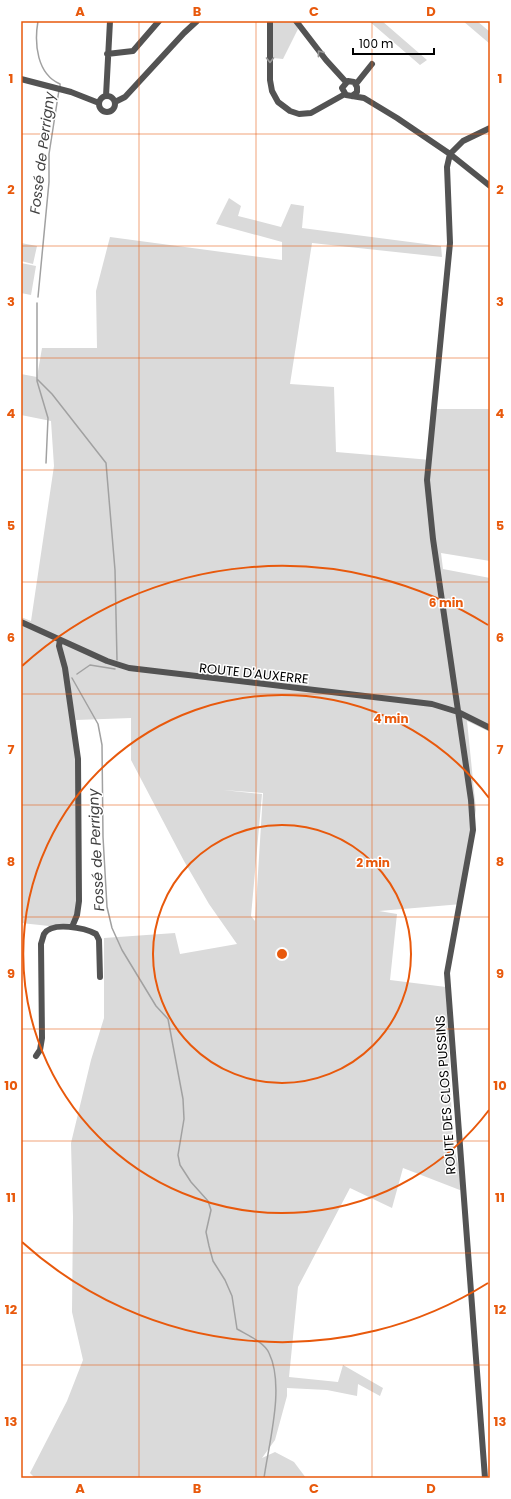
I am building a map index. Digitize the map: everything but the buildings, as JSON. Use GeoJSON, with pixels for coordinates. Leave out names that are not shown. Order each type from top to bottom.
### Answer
{"type":"FeatureCollection","features":[{"type":"Feature","properties":{"kind":"street"},"geometry":{"type":"LineString","coordinates":[[106,96],[107,54],[110,21]]}},
{"type":"Feature","properties":{"kind":"street"},"geometry":{"type":"LineString","coordinates":[[107,54],[133,51],[159,21]]}},
{"type":"Feature","properties":{"kind":"street"},"geometry":{"type":"LineString","coordinates":[[115,102],[125,97],[197,21]]}},
{"type":"Feature","properties":{"kind":"street"},"geometry":{"type":"LineString","coordinates":[[270,21],[270,80],[272,92],[278,102],[294,112],[311,113],[345,94],[364,98]]}},
{"type":"Feature","properties":{"kind":"street"},"geometry":{"type":"LineString","coordinates":[[296,21],[326,60],[346,82],[352,82],[364,98],[450,154],[490,186]]}},
{"type":"Feature","properties":{"kind":"street"},"geometry":{"type":"LineString","coordinates":[[352,96],[356,87],[372,64]]}},
{"type":"Feature","properties":{"kind":"street"},"geometry":{"type":"LineString","coordinates":[[21,78],[99,103],[102,110],[109,112],[114,109],[115,102],[113,98],[106,96]]}},
{"type":"Feature","properties":{"kind":"street"},"geometry":{"type":"LineString","coordinates":[[345,94],[342,88],[346,82]]}},
{"type":"Feature","properties":{"kind":"street"},"geometry":{"type":"LineString","coordinates":[[99,103],[102,98],[106,96]]}},
{"type":"Feature","properties":{"kind":"street"},"geometry":{"type":"LineString","coordinates":[[450,154],[463,141],[490,128]]}},
{"type":"Feature","properties":{"kind":"street","name":"ROUTE DES CLOS PUSSINS"},"geometry":{"type":"LineString","coordinates":[[450,154],[447,167],[450,243],[427,480],[433,539],[468,770],[473,830],[447,973],[485,1478]]}},
{"type":"Feature","properties":{"kind":"street","name":"ROUTE D'AUXERRE"},"geometry":{"type":"LineString","coordinates":[[21,622],[116,665],[138,670],[420,702],[458,712],[490,728]]}},
{"type":"Feature","properties":{"kind":"street"},"geometry":{"type":"LineString","coordinates":[[60,640],[59,646],[65,668],[78,759],[79,901],[77,915],[72,927]]}},
{"type":"Feature","properties":{"kind":"street"},"geometry":{"type":"LineString","coordinates":[[36,1056],[40,1050],[42,1038],[41,944],[44,934],[48,930],[63,926],[96,934],[99,940],[100,976]]}},
{"type":"Feature","properties":{"kind":"shaded area"},"geometry":{"type":"Polygon","coordinates":[[[273,21],[294,21],[298,29],[283,59],[273,58],[273,21]]]}},
{"type":"Feature","properties":{"kind":"shaded area"},"geometry":{"type":"Polygon","coordinates":[[[369,21],[382,21],[427,60],[420,65],[369,21]]]}},
{"type":"Feature","properties":{"kind":"shaded area"},"geometry":{"type":"Polygon","coordinates":[[[463,21],[477,21],[490,32],[490,44],[463,21]]]}},
{"type":"Feature","properties":{"kind":"shaded area"},"geometry":{"type":"Polygon","coordinates":[[[229,198],[241,206],[238,216],[281,227],[291,204],[304,206],[302,228],[441,246],[442,257],[312,243],[290,384],[334,387],[336,452],[431,460],[436,409],[490,409],[490,561],[441,553],[443,569],[490,578],[490,732],[467,721],[476,810],[462,904],[379,911],[397,914],[390,980],[446,987],[453,1143],[465,1192],[403,1168],[392,1208],[350,1188],[298,1287],[289,1377],[338,1382],[343,1365],[383,1388],[380,1396],[358,1384],[357,1396],[327,1390],[287,1388],[287,1396],[275,1440],[262,1458],[275,1452],[294,1462],[306,1478],[35,1478],[30,1473],[67,1401],[83,1360],[72,1312],[73,1217],[71,1143],[91,1060],[104,1018],[104,938],[175,933],[180,954],[237,944],[209,904],[184,861],[131,760],[131,718],[76,720],[79,904],[68,928],[21,923],[21,617],[31,621],[54,466],[51,421],[21,415],[21,374],[37,377],[42,348],[97,348],[96,291],[110,237],[282,260],[282,242],[216,224],[229,198]],[[223,790],[262,794],[251,916],[255,921],[263,793],[223,790]]]}},
{"type":"Feature","properties":{"kind":"shaded area"},"geometry":{"type":"Polygon","coordinates":[[[21,243],[37,246],[33,264],[21,261],[21,243]]]}},
{"type":"Feature","properties":{"kind":"shaded area"},"geometry":{"type":"Polygon","coordinates":[[[21,263],[36,266],[31,295],[21,293],[21,263]]]}},
{"type":"Feature","properties":{"kind":"waterway","name":"Fossé de Perrigny"},"geometry":{"type":"LineString","coordinates":[[38,21],[37,48],[39,57],[46,73],[60,84],[60,87]]}},
{"type":"Feature","properties":{"kind":"waterway","name":"Fossé de Perrigny"},"geometry":{"type":"LineString","coordinates":[[38,297],[49,182],[49,154],[59,90]]}},
{"type":"Feature","properties":{"kind":"waterway","name":"Fossé de Perrigny"},"geometry":{"type":"LineString","coordinates":[[37,303],[37,381],[48,418],[46,463]]}},
{"type":"Feature","properties":{"kind":"waterway","name":"Fossé de Perrigny"},"geometry":{"type":"LineString","coordinates":[[37,379],[52,394],[106,463],[115,570],[117,660]]}},
{"type":"Feature","properties":{"kind":"waterway","name":"Fossé de Perrigny"},"geometry":{"type":"LineString","coordinates":[[77,674],[90,665],[115,669]]}},
{"type":"Feature","properties":{"kind":"waterway","name":"Fossé de Perrigny"},"geometry":{"type":"LineString","coordinates":[[72,678],[98,724],[102,745],[103,837],[107,907],[112,928],[122,950],[156,1006],[168,1019],[183,1099],[184,1119],[178,1155],[180,1165],[191,1182],[208,1201],[211,1210],[206,1232],[209,1246],[213,1261],[225,1280],[232,1296],[237,1329],[263,1345],[267,1349],[274,1366],[276,1398],[264,1478]]}}]}
